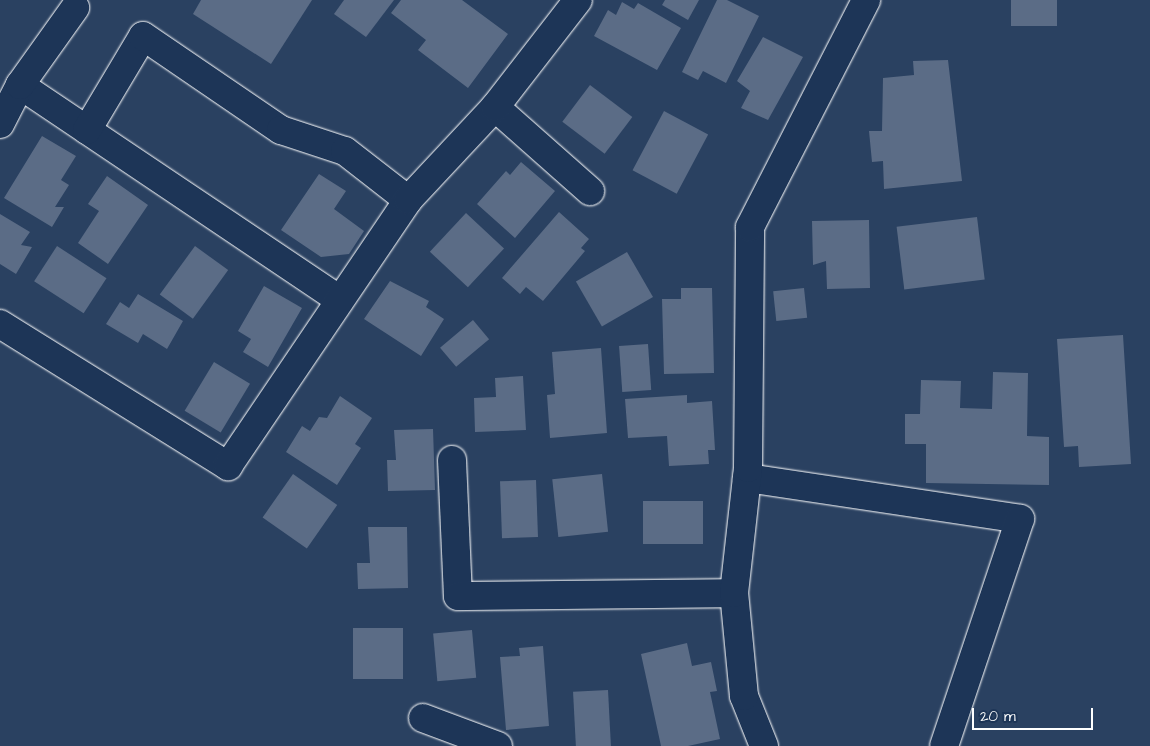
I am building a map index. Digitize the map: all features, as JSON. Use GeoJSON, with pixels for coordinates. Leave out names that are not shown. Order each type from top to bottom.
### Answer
{"type":"FeatureCollection","features":[{"type":"Feature","properties":{"kind":"street"},"geometry":{"type":"LineString","coordinates":[[0,324],[228,466],[338,299],[408,200],[495,107],[578,0]]}},
{"type":"Feature","properties":{"kind":"street"},"geometry":{"type":"LineString","coordinates":[[764,746],[744,696],[734,593],[747,478],[750,227],[866,0]]}},
{"type":"Feature","properties":{"kind":"street"},"geometry":{"type":"LineString","coordinates":[[0,124],[20,85],[75,8]]}},
{"type":"Feature","properties":{"kind":"street"},"geometry":{"type":"LineString","coordinates":[[87,130],[143,36],[281,130],[345,151],[408,200]]}},
{"type":"Feature","properties":{"kind":"street"},"geometry":{"type":"LineString","coordinates":[[20,85],[338,299]]}},
{"type":"Feature","properties":{"kind":"street"},"geometry":{"type":"LineString","coordinates":[[495,107],[590,191]]}},
{"type":"Feature","properties":{"kind":"street"},"geometry":{"type":"LineString","coordinates":[[452,460],[458,596],[734,593]]}},
{"type":"Feature","properties":{"kind":"street"},"geometry":{"type":"LineString","coordinates":[[747,478],[1020,519],[944,746]]}},
{"type":"Feature","properties":{"kind":"street"},"geometry":{"type":"LineString","coordinates":[[423,718],[498,746]]}},
{"type":"Feature","properties":{"kind":"building"},"geometry":{"type":"Polygon","coordinates":[[[201,0],[312,0],[271,64],[193,14],[201,0]]]}},
{"type":"Feature","properties":{"kind":"building"},"geometry":{"type":"Polygon","coordinates":[[[344,0],[394,0],[366,37],[334,14],[344,0]]]}},
{"type":"Feature","properties":{"kind":"building"},"geometry":{"type":"Polygon","coordinates":[[[401,0],[462,0],[508,34],[468,88],[418,50],[426,40],[391,13],[401,0]]]}},
{"type":"Feature","properties":{"kind":"building"},"geometry":{"type":"Polygon","coordinates":[[[665,0],[699,0],[688,20],[662,5],[665,0]]]}},
{"type":"Feature","properties":{"kind":"building"},"geometry":{"type":"Polygon","coordinates":[[[717,0],[727,0],[759,16],[726,83],[703,71],[698,80],[682,72],[717,0]]]}},
{"type":"Feature","properties":{"kind":"building"},"geometry":{"type":"Polygon","coordinates":[[[1011,0],[1057,0],[1057,26],[1011,26],[1011,0]]]}},
{"type":"Feature","properties":{"kind":"building"},"geometry":{"type":"Polygon","coordinates":[[[622,2],[634,9],[638,3],[681,28],[657,70],[594,36],[608,10],[616,15],[622,2]]]}},
{"type":"Feature","properties":{"kind":"building"},"geometry":{"type":"Polygon","coordinates":[[[763,37],[803,57],[768,120],[741,108],[750,91],[737,81],[763,37]]]}},
{"type":"Feature","properties":{"kind":"building"},"geometry":{"type":"Polygon","coordinates":[[[948,60],[962,181],[884,189],[883,161],[872,162],[869,131],[882,131],[883,78],[914,75],[913,61],[948,60]]]}},
{"type":"Feature","properties":{"kind":"building"},"geometry":{"type":"Polygon","coordinates":[[[590,85],[632,117],[605,154],[562,122],[590,85]]]}},
{"type":"Feature","properties":{"kind":"building"},"geometry":{"type":"Polygon","coordinates":[[[664,111],[708,134],[677,194],[633,170],[664,111]]]}},
{"type":"Feature","properties":{"kind":"building"},"geometry":{"type":"Polygon","coordinates":[[[42,136],[76,156],[61,180],[69,185],[55,207],[64,207],[52,227],[4,198],[42,136]]]}},
{"type":"Feature","properties":{"kind":"building"},"geometry":{"type":"Polygon","coordinates":[[[521,162],[555,191],[515,238],[477,204],[506,171],[510,175],[521,162]]]}},
{"type":"Feature","properties":{"kind":"building"},"geometry":{"type":"Polygon","coordinates":[[[319,174],[346,191],[334,209],[364,231],[349,254],[321,257],[281,230],[319,174]]]}},
{"type":"Feature","properties":{"kind":"building"},"geometry":{"type":"Polygon","coordinates":[[[107,176],[148,205],[108,264],[78,243],[99,211],[88,204],[107,176]]]}},
{"type":"Feature","properties":{"kind":"building"},"geometry":{"type":"Polygon","coordinates":[[[559,212],[589,239],[581,248],[585,251],[543,301],[526,287],[520,294],[502,278],[559,212]]]}},
{"type":"Feature","properties":{"kind":"building"},"geometry":{"type":"Polygon","coordinates":[[[466,213],[504,248],[468,287],[430,252],[466,213]]]}},
{"type":"Feature","properties":{"kind":"building"},"geometry":{"type":"Polygon","coordinates":[[[0,214],[30,232],[21,245],[32,247],[16,274],[0,264],[0,214]]]}},
{"type":"Feature","properties":{"kind":"building"},"geometry":{"type":"Polygon","coordinates":[[[977,217],[985,280],[904,289],[897,227],[977,217]]]}},
{"type":"Feature","properties":{"kind":"building"},"geometry":{"type":"Polygon","coordinates":[[[869,220],[870,288],[827,289],[826,261],[813,265],[812,221],[869,220]]]}},
{"type":"Feature","properties":{"kind":"building"},"geometry":{"type":"Polygon","coordinates":[[[57,246],[106,278],[84,313],[34,281],[57,246]]]}},
{"type":"Feature","properties":{"kind":"building"},"geometry":{"type":"Polygon","coordinates":[[[195,246],[228,270],[193,319],[160,295],[195,246]]]}},
{"type":"Feature","properties":{"kind":"building"},"geometry":{"type":"Polygon","coordinates":[[[627,252],[653,297],[602,327],[576,282],[627,252]]]}},
{"type":"Feature","properties":{"kind":"building"},"geometry":{"type":"Polygon","coordinates":[[[390,281],[429,301],[426,307],[444,319],[421,356],[364,319],[390,281]]]}},
{"type":"Feature","properties":{"kind":"building"},"geometry":{"type":"Polygon","coordinates":[[[264,286],[302,308],[268,367],[243,352],[251,339],[238,331],[264,286]]]}},
{"type":"Feature","properties":{"kind":"building"},"geometry":{"type":"Polygon","coordinates":[[[681,288],[712,288],[714,373],[664,374],[662,299],[681,299],[681,288]]]}},
{"type":"Feature","properties":{"kind":"building"},"geometry":{"type":"Polygon","coordinates":[[[804,288],[807,318],[776,321],[773,291],[804,288]]]}},
{"type":"Feature","properties":{"kind":"building"},"geometry":{"type":"Polygon","coordinates":[[[138,294],[183,321],[167,349],[143,334],[138,343],[106,324],[120,302],[129,308],[138,294]]]}},
{"type":"Feature","properties":{"kind":"building"},"geometry":{"type":"Polygon","coordinates":[[[473,320],[489,339],[456,367],[440,348],[473,320]]]}},
{"type":"Feature","properties":{"kind":"building"},"geometry":{"type":"Polygon","coordinates":[[[1123,335],[1131,464],[1079,467],[1078,446],[1064,447],[1057,339],[1123,335]]]}},
{"type":"Feature","properties":{"kind":"building"},"geometry":{"type":"Polygon","coordinates":[[[648,344],[651,390],[622,392],[619,346],[648,344]]]}},
{"type":"Feature","properties":{"kind":"building"},"geometry":{"type":"Polygon","coordinates":[[[601,348],[607,433],[550,438],[547,395],[555,394],[552,352],[601,348]]]}},
{"type":"Feature","properties":{"kind":"building"},"geometry":{"type":"Polygon","coordinates":[[[214,362],[250,384],[221,432],[185,411],[214,362]]]}},
{"type":"Feature","properties":{"kind":"building"},"geometry":{"type":"Polygon","coordinates":[[[993,372],[1028,373],[1027,436],[1049,437],[1049,485],[926,483],[926,444],[905,444],[905,414],[920,414],[921,380],[961,381],[960,408],[992,409],[993,372]]]}},
{"type":"Feature","properties":{"kind":"building"},"geometry":{"type":"Polygon","coordinates":[[[523,376],[526,430],[475,432],[474,398],[496,397],[495,378],[523,376]]]}},
{"type":"Feature","properties":{"kind":"building"},"geometry":{"type":"Polygon","coordinates":[[[687,395],[687,403],[712,401],[715,450],[708,450],[709,464],[669,466],[667,436],[628,438],[625,399],[687,395]]]}},
{"type":"Feature","properties":{"kind":"building"},"geometry":{"type":"Polygon","coordinates":[[[340,396],[372,418],[355,444],[361,448],[337,485],[286,452],[302,426],[310,431],[319,417],[327,418],[340,396]]]}},
{"type":"Feature","properties":{"kind":"building"},"geometry":{"type":"Polygon","coordinates":[[[433,429],[435,490],[388,491],[387,460],[396,460],[394,430],[433,429]]]}},
{"type":"Feature","properties":{"kind":"building"},"geometry":{"type":"Polygon","coordinates":[[[293,474],[337,505],[307,548],[263,517],[293,474]]]}},
{"type":"Feature","properties":{"kind":"building"},"geometry":{"type":"Polygon","coordinates":[[[602,474],[608,532],[558,537],[552,479],[602,474]]]}},
{"type":"Feature","properties":{"kind":"building"},"geometry":{"type":"Polygon","coordinates":[[[536,480],[538,537],[502,538],[500,481],[536,480]]]}},
{"type":"Feature","properties":{"kind":"building"},"geometry":{"type":"Polygon","coordinates":[[[643,501],[703,501],[703,544],[643,544],[643,501]]]}},
{"type":"Feature","properties":{"kind":"building"},"geometry":{"type":"Polygon","coordinates":[[[368,527],[407,527],[408,588],[358,589],[357,563],[370,563],[368,527]]]}},
{"type":"Feature","properties":{"kind":"building"},"geometry":{"type":"Polygon","coordinates":[[[353,628],[403,628],[403,679],[353,679],[353,628]]]}},
{"type":"Feature","properties":{"kind":"building"},"geometry":{"type":"Polygon","coordinates":[[[472,630],[476,678],[437,681],[433,633],[472,630]]]}},
{"type":"Feature","properties":{"kind":"building"},"geometry":{"type":"Polygon","coordinates":[[[687,643],[692,666],[711,662],[717,691],[710,692],[720,739],[688,746],[661,746],[641,654],[687,643]]]}},
{"type":"Feature","properties":{"kind":"building"},"geometry":{"type":"Polygon","coordinates":[[[543,646],[549,726],[506,730],[500,657],[520,656],[519,648],[543,646]]]}},
{"type":"Feature","properties":{"kind":"building"},"geometry":{"type":"Polygon","coordinates":[[[608,690],[611,746],[576,746],[573,692],[608,690]]]}}]}
